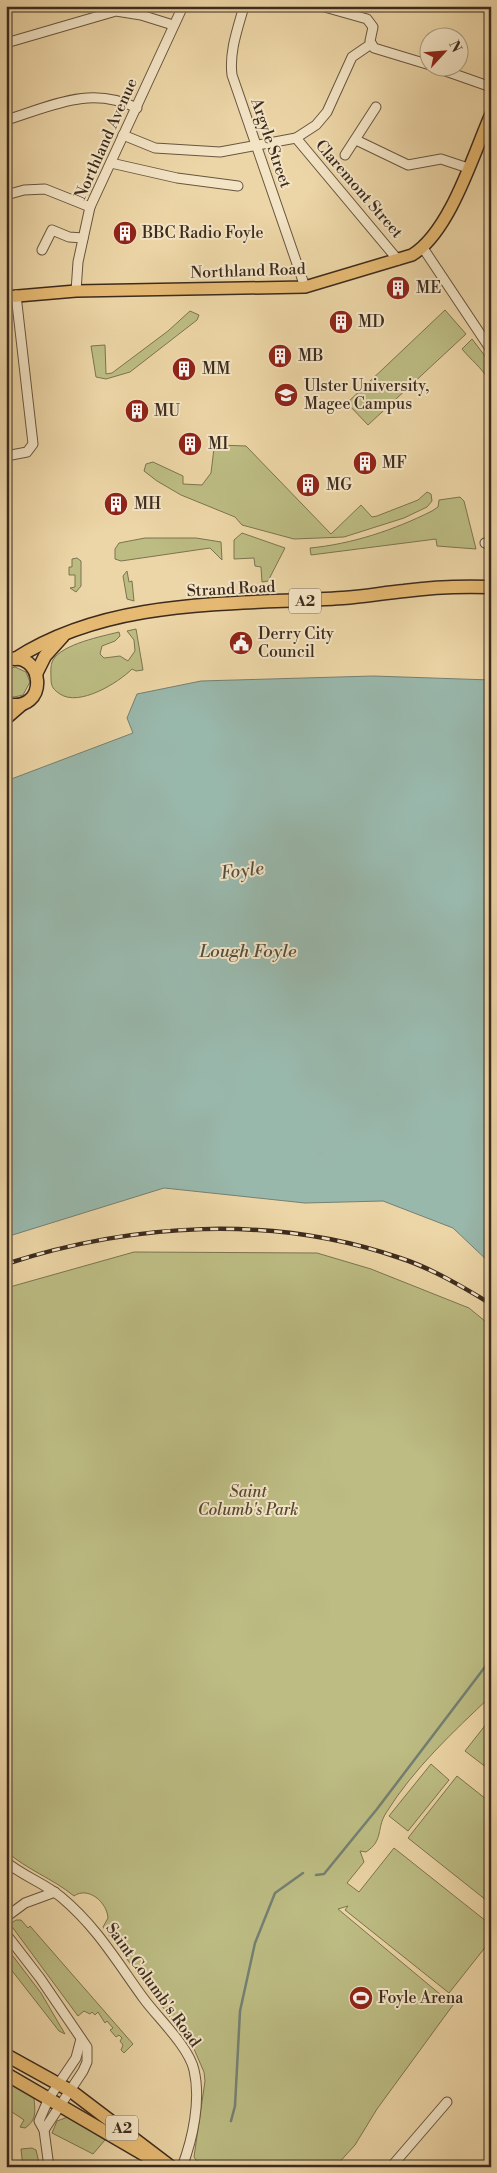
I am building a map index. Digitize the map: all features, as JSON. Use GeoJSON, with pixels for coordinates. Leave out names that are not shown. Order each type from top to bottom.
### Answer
{"type":"FeatureCollection","features":[{"type":"Feature","properties":{"kind":"highway","name":"Strand Road"},"geometry":{"type":"LineString","coordinates":[[11,660],[38,644],[66,632],[120,617],[202,604],[296,601],[456,586],[491,586]]}},
{"type":"Feature","properties":{"kind":"highway"},"geometry":{"type":"LineString","coordinates":[[6,718],[35,694],[38,680],[36,674],[45,656],[66,632]]}},
{"type":"Feature","properties":{"kind":"highway","name":"A2"},"geometry":{"type":"LineString","coordinates":[[11,660],[28,663],[36,674]]}},
{"type":"Feature","properties":{"kind":"highway"},"geometry":{"type":"LineString","coordinates":[[6,704],[21,705]]}},
{"type":"Feature","properties":{"kind":"highway","name":"A2"},"geometry":{"type":"LineString","coordinates":[[6,2055],[54,2091],[170,2167]]}},
{"type":"Feature","properties":{"kind":"highway"},"geometry":{"type":"LineString","coordinates":[[6,2063],[54,2091]]}},
{"type":"Feature","properties":{"kind":"highway","name":"A2"},"geometry":{"type":"LineString","coordinates":[[6,2074],[54,2091],[66,2098],[132,2149],[170,2167]]}},
{"type":"Feature","properties":{"kind":"main road","name":"Northland Road"},"geometry":{"type":"LineString","coordinates":[[11,296],[76,290],[305,287],[398,260],[422,248],[435,235],[451,207],[491,114]]}},
{"type":"Feature","properties":{"kind":"street","name":"Northland Avenue"},"geometry":{"type":"LineString","coordinates":[[76,290],[78,262],[90,207],[183,6]]}},
{"type":"Feature","properties":{"kind":"street","name":"Argyle Street"},"geometry":{"type":"LineString","coordinates":[[244,6],[235,37],[231,64],[234,81],[305,287]]}},
{"type":"Feature","properties":{"kind":"street"},"geometry":{"type":"LineString","coordinates":[[124,135],[155,148],[220,152],[296,138],[316,125],[328,112],[352,57],[370,44],[373,27],[368,19],[348,10],[321,6]]}},
{"type":"Feature","properties":{"kind":"street"},"geometry":{"type":"LineString","coordinates":[[6,43],[116,11],[134,13],[173,25]]}},
{"type":"Feature","properties":{"kind":"street"},"geometry":{"type":"LineString","coordinates":[[370,44],[374,48],[420,62]]}},
{"type":"Feature","properties":{"kind":"street"},"geometry":{"type":"LineString","coordinates":[[466,78],[491,87]]}},
{"type":"Feature","properties":{"kind":"street"},"geometry":{"type":"LineString","coordinates":[[6,120],[87,96],[102,96],[123,101],[137,108]]}},
{"type":"Feature","properties":{"kind":"street"},"geometry":{"type":"LineString","coordinates":[[345,155],[376,107]]}},
{"type":"Feature","properties":{"kind":"street","name":"Claremont Street"},"geometry":{"type":"LineString","coordinates":[[296,138],[398,260]]}},
{"type":"Feature","properties":{"kind":"street"},"geometry":{"type":"LineString","coordinates":[[356,140],[408,165],[441,160],[468,168]]}},
{"type":"Feature","properties":{"kind":"street"},"geometry":{"type":"LineString","coordinates":[[111,163],[177,178],[238,186]]}},
{"type":"Feature","properties":{"kind":"street"},"geometry":{"type":"LineString","coordinates":[[6,195],[24,190],[44,190],[64,195],[90,207]]}},
{"type":"Feature","properties":{"kind":"street"},"geometry":{"type":"LineString","coordinates":[[42,250],[52,230],[69,237],[83,238]]}},
{"type":"Feature","properties":{"kind":"street"},"geometry":{"type":"LineString","coordinates":[[422,248],[491,350]]}},
{"type":"Feature","properties":{"kind":"street"},"geometry":{"type":"LineString","coordinates":[[6,456],[27,452],[33,444],[11,296]]}},
{"type":"Feature","properties":{"kind":"street","name":"Saint Columb's Road"},"geometry":{"type":"LineString","coordinates":[[6,1862],[26,1877],[55,1892],[82,1917],[111,1949],[144,1999],[186,2052],[194,2069],[194,2123],[182,2167]]}},
{"type":"Feature","properties":{"kind":"street"},"geometry":{"type":"LineString","coordinates":[[6,1917],[25,1903],[55,1892]]}},
{"type":"Feature","properties":{"kind":"street"},"geometry":{"type":"LineString","coordinates":[[6,1934],[86,2047],[87,2062],[44,2130]]}},
{"type":"Feature","properties":{"kind":"street"},"geometry":{"type":"LineString","coordinates":[[50,2167],[44,2130],[39,2121],[54,2091],[76,2058],[81,2039]]}},
{"type":"Feature","properties":{"kind":"street"},"geometry":{"type":"LineString","coordinates":[[391,2167],[448,2102]]}},
{"type":"Feature","properties":{"kind":"green space"},"geometry":{"type":"Polygon","coordinates":[[[445,310],[466,334],[368,425],[347,403],[445,310]]]}},
{"type":"Feature","properties":{"kind":"green space"},"geometry":{"type":"Polygon","coordinates":[[[190,311],[199,315],[197,320],[130,372],[106,379],[96,377],[91,346],[105,345],[106,374],[112,373],[168,331],[190,311]]]}},
{"type":"Feature","properties":{"kind":"green space"},"geometry":{"type":"Polygon","coordinates":[[[472,339],[491,364],[489,380],[462,349],[472,339]]]}},
{"type":"Feature","properties":{"kind":"green space"},"geometry":{"type":"Polygon","coordinates":[[[219,445],[246,446],[331,534],[361,505],[372,517],[418,500],[427,492],[431,494],[432,501],[427,507],[404,518],[344,537],[294,539],[242,525],[235,517],[181,495],[144,471],[146,464],[153,462],[183,476],[183,484],[202,485],[211,473],[214,448],[219,445]]]}},
{"type":"Feature","properties":{"kind":"green space"},"geometry":{"type":"Polygon","coordinates":[[[460,497],[464,501],[476,549],[437,546],[436,539],[311,555],[310,548],[357,540],[388,530],[432,511],[438,507],[439,500],[460,497]]]}},
{"type":"Feature","properties":{"kind":"green space"},"geometry":{"type":"Polygon","coordinates":[[[242,533],[285,548],[268,581],[262,582],[261,567],[255,566],[254,558],[234,559],[234,540],[242,533]]]}},
{"type":"Feature","properties":{"kind":"green space"},"geometry":{"type":"Polygon","coordinates":[[[145,538],[196,538],[221,542],[222,560],[210,548],[121,561],[115,559],[115,549],[119,543],[145,538]]]}},
{"type":"Feature","properties":{"kind":"green space"},"geometry":{"type":"Polygon","coordinates":[[[77,558],[81,561],[81,586],[76,592],[70,588],[75,587],[75,575],[69,575],[69,567],[72,567],[72,559],[77,558]]]}},
{"type":"Feature","properties":{"kind":"green space"},"geometry":{"type":"Polygon","coordinates":[[[127,571],[129,582],[132,581],[134,601],[127,599],[123,576],[127,571]]]}},
{"type":"Feature","properties":{"kind":"green space"},"geometry":{"type":"Polygon","coordinates":[[[136,629],[143,670],[136,671],[132,669],[118,681],[98,692],[77,698],[60,694],[53,688],[51,667],[53,660],[65,649],[93,638],[119,632],[120,636],[115,641],[102,646],[100,654],[104,658],[120,656],[128,661],[135,651],[134,640],[127,631],[136,629]]]}},
{"type":"Feature","properties":{"kind":"green space"},"geometry":{"type":"Polygon","coordinates":[[[15,667],[26,672],[30,682],[23,695],[14,697],[6,694],[6,670],[15,667]]]}},
{"type":"Feature","properties":{"kind":"green space","name":"Saint Columb's Park"},"geometry":{"type":"Polygon","coordinates":[[[134,1252],[317,1253],[371,1269],[469,1308],[491,1326],[491,1696],[462,1723],[409,1781],[386,1813],[378,1839],[372,1848],[366,1852],[360,1851],[364,1862],[347,1883],[359,1892],[394,1848],[491,1925],[491,1940],[449,1993],[345,1910],[348,1906],[338,1909],[453,2005],[377,2109],[355,2145],[335,2167],[201,2167],[194,2157],[205,2081],[204,2072],[194,2049],[103,1927],[108,1918],[107,1912],[100,1901],[91,1894],[79,1893],[74,1896],[22,1864],[6,1851],[6,1288],[134,1252]]]}},
{"type":"Feature","properties":{"kind":"green space"},"geometry":{"type":"Polygon","coordinates":[[[491,1718],[491,1771],[465,1751],[491,1718]]]}},
{"type":"Feature","properties":{"kind":"green space"},"geometry":{"type":"Polygon","coordinates":[[[431,1764],[449,1780],[408,1831],[389,1816],[431,1764]]]}},
{"type":"Feature","properties":{"kind":"green space"},"geometry":{"type":"Polygon","coordinates":[[[457,1776],[491,1803],[491,1904],[408,1838],[457,1776]]]}},
{"type":"Feature","properties":{"kind":"green space"},"geometry":{"type":"Polygon","coordinates":[[[16,1920],[21,1920],[28,1928],[30,1926],[133,2044],[124,2053],[121,2050],[123,2045],[120,2041],[122,2038],[119,2035],[116,2037],[110,2030],[113,2028],[107,2021],[105,2023],[98,2012],[95,2015],[92,2012],[90,2014],[84,2011],[78,2016],[10,1924],[16,1920]]]}},
{"type":"Feature","properties":{"kind":"green space"},"geometry":{"type":"Polygon","coordinates":[[[6,1947],[41,1993],[65,2034],[59,2031],[6,1963],[6,1947]]]}},
{"type":"Feature","properties":{"kind":"green space"},"geometry":{"type":"Polygon","coordinates":[[[6,2080],[34,2098],[35,2111],[32,2122],[25,2128],[20,2127],[24,2120],[6,2108],[6,2080]]]}},
{"type":"Feature","properties":{"kind":"green space"},"geometry":{"type":"Polygon","coordinates":[[[68,2117],[105,2140],[93,2154],[52,2133],[57,2121],[68,2117]]]}},
{"type":"Feature","properties":{"kind":"green space"},"geometry":{"type":"Polygon","coordinates":[[[32,2148],[36,2150],[40,2167],[23,2167],[21,2149],[32,2148]]]}},
{"type":"Feature","properties":{"kind":"water","name":"Lough Foyle"},"geometry":{"type":"Polygon","coordinates":[[[373,676],[491,680],[491,1264],[453,1228],[383,1201],[305,1203],[164,1188],[6,1237],[6,781],[133,733],[127,718],[137,694],[201,681],[373,676]]]}},
{"type":"Feature","properties":{"kind":"waterway"},"geometry":{"type":"LineString","coordinates":[[316,1875],[324,1874],[377,1809],[491,1659]]}},
{"type":"Feature","properties":{"kind":"waterway"},"geometry":{"type":"LineString","coordinates":[[231,2121],[235,2106],[240,2011],[255,1943],[275,1893],[303,1873]]}},
{"type":"Feature","properties":{"kind":"railway"},"geometry":{"type":"LineString","coordinates":[[6,1264],[54,1250],[153,1232],[203,1229],[253,1230],[303,1235],[352,1244],[400,1258],[435,1272],[491,1304]]}},
{"type":"Feature","properties":{"kind":"place","name":"BBC Radio Foyle"},"geometry":{"type":"Point","coordinates":[125,233]}},
{"type":"Feature","properties":{"kind":"place","name":"ME"},"geometry":{"type":"Point","coordinates":[398,288]}},
{"type":"Feature","properties":{"kind":"place","name":"MD"},"geometry":{"type":"Point","coordinates":[341,322]}},
{"type":"Feature","properties":{"kind":"place","name":"MB"},"geometry":{"type":"Point","coordinates":[280,356]}},
{"type":"Feature","properties":{"kind":"place","name":"MM"},"geometry":{"type":"Point","coordinates":[184,369]}},
{"type":"Feature","properties":{"kind":"place","name":"Ulster University, Magee Campus"},"geometry":{"type":"Point","coordinates":[286,395]}},
{"type":"Feature","properties":{"kind":"place","name":"MU"},"geometry":{"type":"Point","coordinates":[137,411]}},
{"type":"Feature","properties":{"kind":"place","name":"MI"},"geometry":{"type":"Point","coordinates":[190,444]}},
{"type":"Feature","properties":{"kind":"place","name":"MF"},"geometry":{"type":"Point","coordinates":[365,463]}},
{"type":"Feature","properties":{"kind":"place","name":"MG"},"geometry":{"type":"Point","coordinates":[308,485]}},
{"type":"Feature","properties":{"kind":"place","name":"MH"},"geometry":{"type":"Point","coordinates":[116,504]}},
{"type":"Feature","properties":{"kind":"place","name":"Derry City Council"},"geometry":{"type":"Point","coordinates":[241,643]}},
{"type":"Feature","properties":{"kind":"place","name":"Foyle Arena"},"geometry":{"type":"Point","coordinates":[361,1998]}},
{"type":"Feature","properties":{"kind":"water label","name":"Foyle"},"geometry":{"type":"Point","coordinates":[242,871]}}]}
